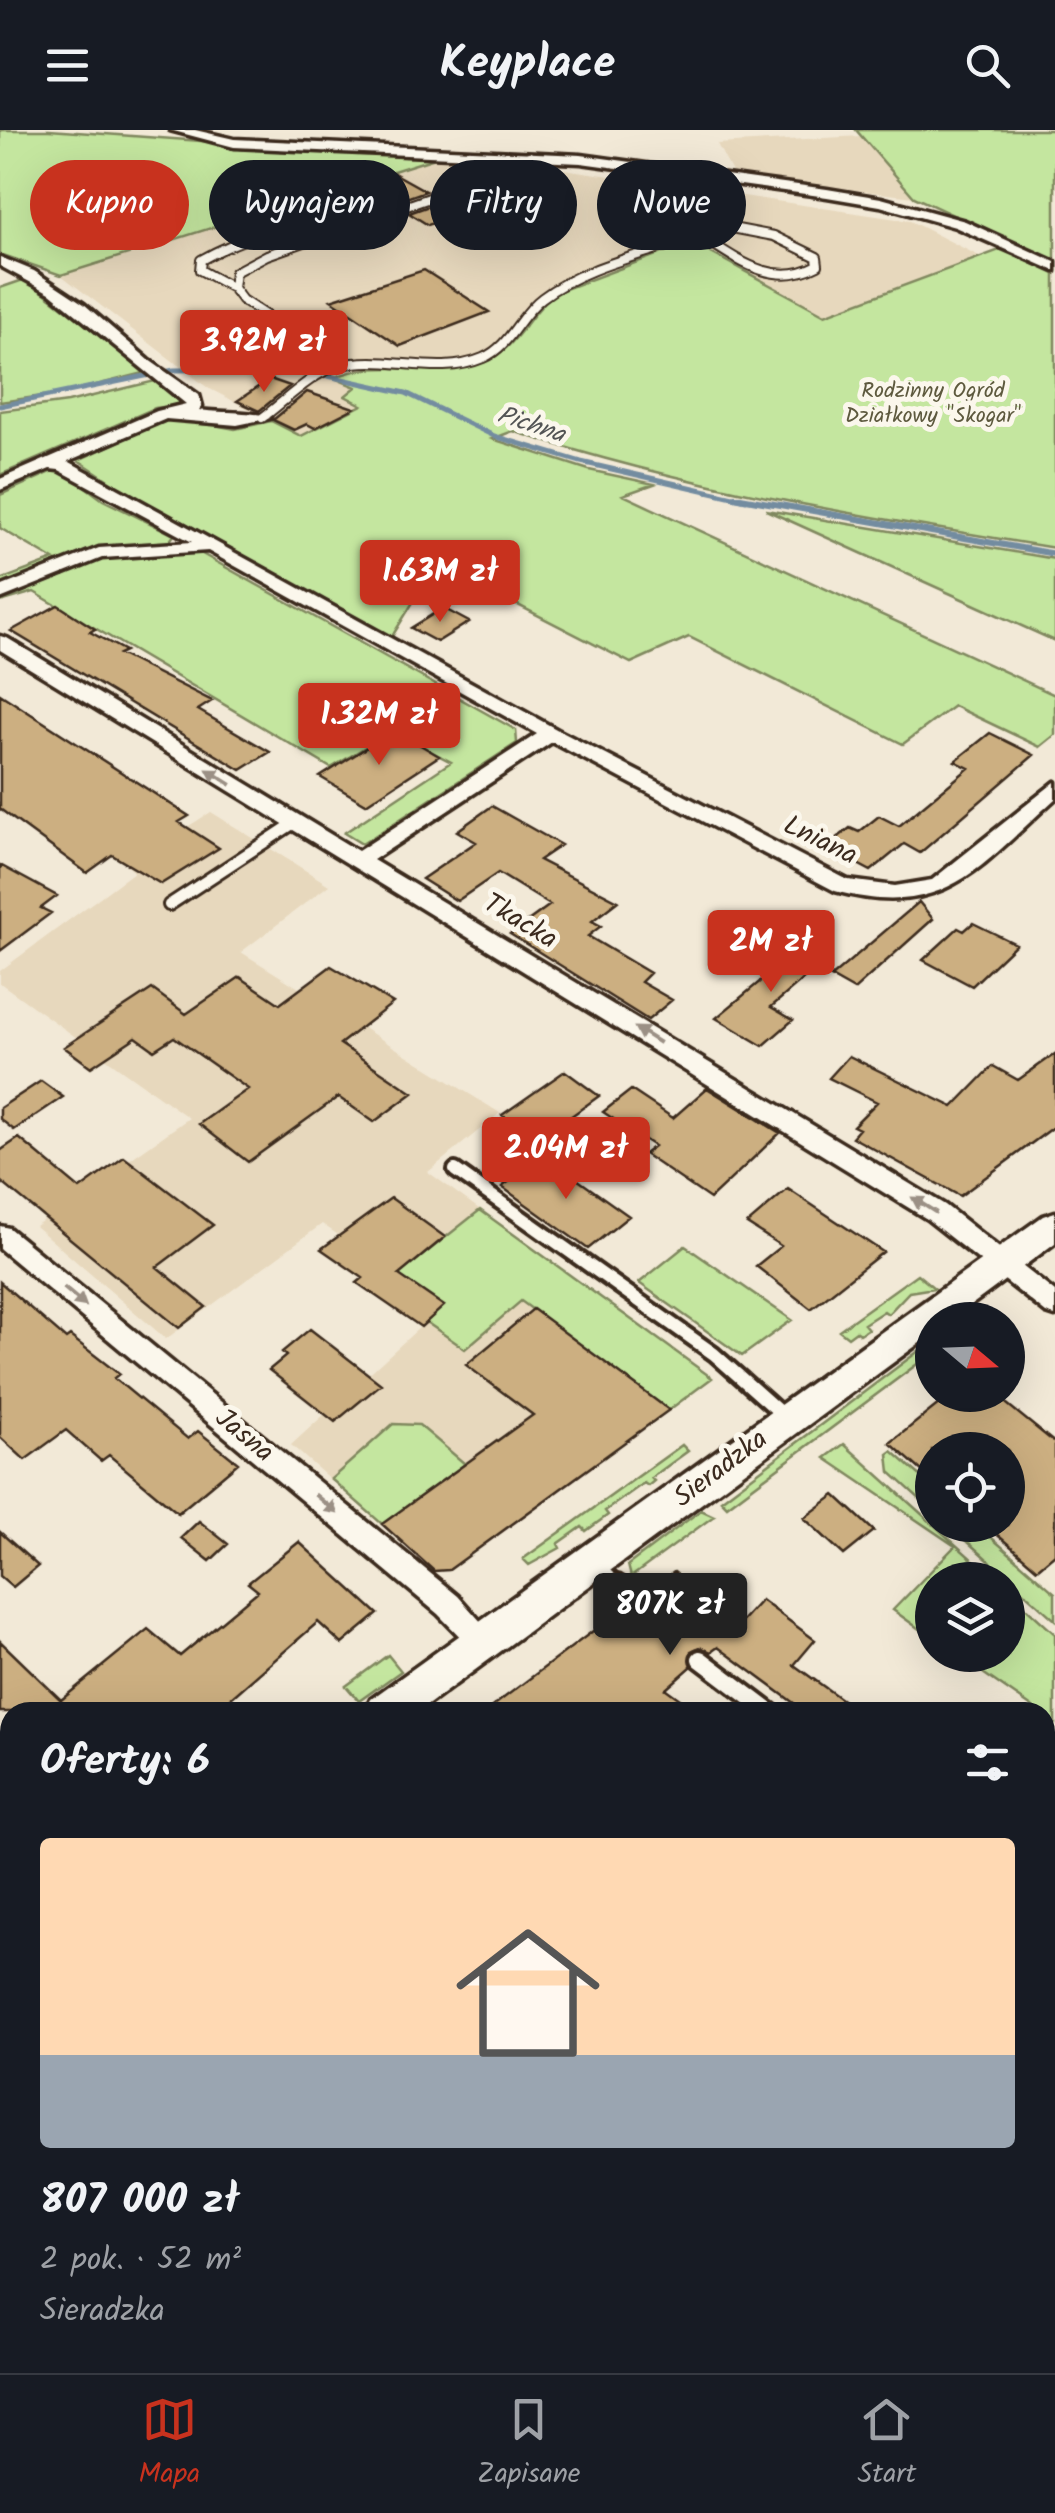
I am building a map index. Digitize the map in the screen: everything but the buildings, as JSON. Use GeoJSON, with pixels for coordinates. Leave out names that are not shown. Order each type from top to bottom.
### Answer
{"type":"FeatureCollection","features":[{"type":"Feature","properties":{"kind":"street"},"geometry":{"type":"LineString","coordinates":[[177,130],[234,143],[580,159],[881,202],[960,224],[1055,267]]}},
{"type":"Feature","properties":{"kind":"street"},"geometry":{"type":"LineString","coordinates":[[0,261],[63,291],[157,375],[193,398],[194,406],[139,421],[0,484]]}},
{"type":"Feature","properties":{"kind":"street"},"geometry":{"type":"LineString","coordinates":[[184,411],[232,421],[262,418]]}},
{"type":"Feature","properties":{"kind":"street","name":"Lniana"},"geometry":{"type":"LineString","coordinates":[[46,464],[77,471],[551,734],[842,886],[868,892],[906,892],[940,884],[1055,788]]}},
{"type":"Feature","properties":{"kind":"street"},"geometry":{"type":"LineString","coordinates":[[0,594],[98,553],[206,546]]}},
{"type":"Feature","properties":{"kind":"street","name":"Tkacka"},"geometry":{"type":"LineString","coordinates":[[5,650],[936,1212],[1055,1306]]}},
{"type":"Feature","properties":{"kind":"street"},"geometry":{"type":"LineString","coordinates":[[358,860],[551,734]]}},
{"type":"Feature","properties":{"kind":"street","name":"Sieradzka"},"geometry":{"type":"LineString","coordinates":[[400,1702],[1055,1225]]}},
{"type":"Feature","properties":{"kind":"street","name":"Jasna"},"geometry":{"type":"LineString","coordinates":[[0,1235],[440,1598],[484,1642]]}},
{"type":"Feature","properties":{"kind":"lane"},"geometry":{"type":"LineString","coordinates":[[410,205],[498,174],[529,156]]}},
{"type":"Feature","properties":{"kind":"lane"},"geometry":{"type":"LineString","coordinates":[[723,227],[758,228],[817,258],[818,265],[789,277],[763,274],[699,236],[723,227]]}},
{"type":"Feature","properties":{"kind":"lane"},"geometry":{"type":"LineString","coordinates":[[218,250],[200,260],[200,270],[233,288],[242,300],[328,356],[334,367]]}},
{"type":"Feature","properties":{"kind":"lane"},"geometry":{"type":"LineString","coordinates":[[233,288],[234,272],[285,250]]}},
{"type":"Feature","properties":{"kind":"lane"},"geometry":{"type":"LineString","coordinates":[[262,418],[334,367],[348,363],[413,370],[451,367],[487,357],[552,291],[662,250]]}},
{"type":"Feature","properties":{"kind":"lane"},"geometry":{"type":"LineString","coordinates":[[169,905],[294,823]]}},
{"type":"Feature","properties":{"kind":"lane"},"geometry":{"type":"LineString","coordinates":[[456,1170],[714,1354],[788,1420]]}},
{"type":"Feature","properties":{"kind":"lane"},"geometry":{"type":"LineString","coordinates":[[593,1563],[635,1600]]}},
{"type":"Feature","properties":{"kind":"lane"},"geometry":{"type":"LineString","coordinates":[[700,1659],[757,1702]]}},
{"type":"Feature","properties":{"kind":"shaded area"},"geometry":{"type":"Polygon","coordinates":[[[861,136],[914,197],[746,177],[746,160],[726,160],[717,144],[861,136]]]}},
{"type":"Feature","properties":{"kind":"shaded area"},"geometry":{"type":"Polygon","coordinates":[[[435,158],[459,160],[430,160],[430,250],[577,250],[577,171],[597,174],[597,250],[746,250],[746,196],[910,221],[981,257],[386,479],[208,388],[61,275],[141,250],[189,250],[189,235],[209,229],[209,250],[410,250],[410,166],[435,158]]]}},
{"type":"Feature","properties":{"kind":"shaded area"},"geometry":{"type":"Polygon","coordinates":[[[211,812],[329,885],[241,952],[500,1113],[428,1172],[712,1378],[449,1570],[434,1571],[291,1445],[443,1306],[322,1224],[166,1339],[35,1226],[189,1118],[0,983],[0,971],[134,872],[127,865],[211,812]]]}},
{"type":"Feature","properties":{"kind":"green space"},"geometry":{"type":"Polygon","coordinates":[[[0,130],[49,130],[435,158],[410,166],[410,160],[209,160],[209,229],[189,235],[189,160],[30,160],[30,250],[141,250],[61,275],[0,254],[0,130]]]}},
{"type":"Feature","properties":{"kind":"green space"},"geometry":{"type":"Polygon","coordinates":[[[856,130],[1055,130],[1055,262],[914,197],[856,130]]]}},
{"type":"Feature","properties":{"kind":"green space","name":"Rodzinny Ogród Działkowy \"Skogar\""},"geometry":{"type":"Polygon","coordinates":[[[1002,249],[1055,274],[1055,548],[714,486],[513,431],[492,439],[589,470],[654,484],[623,495],[1055,695],[1055,735],[1040,747],[954,706],[903,744],[689,637],[631,663],[477,584],[428,578],[391,638],[146,505],[78,460],[172,417],[235,429],[271,421],[301,436],[362,405],[345,396],[356,387],[334,378],[371,369],[448,369],[486,361],[506,348],[557,292],[670,250],[706,250],[825,315],[1002,249]]]}},
{"type":"Feature","properties":{"kind":"green space"},"geometry":{"type":"Polygon","coordinates":[[[26,279],[148,372],[64,393],[0,402],[0,288],[26,279]]]}},
{"type":"Feature","properties":{"kind":"green space"},"geometry":{"type":"Polygon","coordinates":[[[155,381],[188,404],[155,408],[0,475],[0,411],[68,402],[155,381]]]}},
{"type":"Feature","properties":{"kind":"green space"},"geometry":{"type":"Polygon","coordinates":[[[60,468],[103,500],[174,535],[169,542],[95,550],[0,590],[0,580],[54,560],[0,528],[0,495],[60,468]]]}},
{"type":"Feature","properties":{"kind":"green space"},"geometry":{"type":"Polygon","coordinates":[[[766,510],[1055,559],[1055,641],[1024,627],[766,510]]]}},
{"type":"Feature","properties":{"kind":"green space"},"geometry":{"type":"Polygon","coordinates":[[[195,550],[516,730],[517,743],[362,844],[344,833],[451,762],[392,731],[331,768],[34,592],[0,602],[0,598],[98,558],[195,550]]]}},
{"type":"Feature","properties":{"kind":"green space"},"geometry":{"type":"Polygon","coordinates":[[[480,1210],[712,1378],[669,1410],[521,1301],[465,1349],[426,1322],[443,1306],[398,1275],[480,1210]]]}},
{"type":"Feature","properties":{"kind":"green space"},"geometry":{"type":"Polygon","coordinates":[[[685,1246],[792,1320],[742,1356],[639,1283],[685,1246]]]}},
{"type":"Feature","properties":{"kind":"green space"},"geometry":{"type":"Polygon","coordinates":[[[917,1274],[934,1288],[909,1292],[888,1314],[884,1311],[864,1324],[868,1329],[860,1334],[856,1331],[848,1337],[839,1330],[917,1274]]]}},
{"type":"Feature","properties":{"kind":"green space"},"geometry":{"type":"Polygon","coordinates":[[[915,1354],[915,1366],[727,1506],[721,1500],[915,1354]]]}},
{"type":"Feature","properties":{"kind":"green space"},"geometry":{"type":"Polygon","coordinates":[[[393,1424],[419,1425],[465,1464],[382,1524],[331,1479],[393,1424]]]}},
{"type":"Feature","properties":{"kind":"green space"},"geometry":{"type":"Polygon","coordinates":[[[844,1444],[915,1508],[915,1519],[825,1458],[844,1444]]]}},
{"type":"Feature","properties":{"kind":"green space"},"geometry":{"type":"Polygon","coordinates":[[[682,1445],[688,1451],[651,1478],[654,1481],[648,1486],[644,1483],[605,1511],[608,1515],[586,1531],[582,1527],[558,1544],[560,1548],[529,1565],[523,1559],[682,1445]]]}},
{"type":"Feature","properties":{"kind":"green space"},"geometry":{"type":"Polygon","coordinates":[[[892,1451],[915,1471],[915,1495],[890,1472],[888,1454],[892,1451]]]}},
{"type":"Feature","properties":{"kind":"green space"},"geometry":{"type":"Polygon","coordinates":[[[701,1510],[714,1516],[631,1577],[628,1565],[701,1510]]]}},
{"type":"Feature","properties":{"kind":"green space"},"geometry":{"type":"Polygon","coordinates":[[[949,1542],[953,1542],[975,1562],[940,1562],[955,1546],[949,1542]]]}},
{"type":"Feature","properties":{"kind":"green space"},"geometry":{"type":"Polygon","coordinates":[[[968,1542],[996,1542],[1019,1562],[990,1562],[968,1542]]]}},
{"type":"Feature","properties":{"kind":"green space"},"geometry":{"type":"Polygon","coordinates":[[[1025,1567],[1055,1593],[1055,1620],[1025,1593],[1025,1567]]]}},
{"type":"Feature","properties":{"kind":"green space"},"geometry":{"type":"Polygon","coordinates":[[[915,1587],[915,1626],[893,1610],[915,1587]]]}},
{"type":"Feature","properties":{"kind":"green space"},"geometry":{"type":"Polygon","coordinates":[[[1025,1607],[1055,1634],[1055,1702],[1025,1702],[982,1672],[1025,1672],[1025,1607]]]}},
{"type":"Feature","properties":{"kind":"green space"},"geometry":{"type":"Polygon","coordinates":[[[388,1655],[401,1671],[359,1701],[346,1686],[388,1655]]]}},
{"type":"Feature","properties":{"kind":"waterway","name":"Pichna"},"geometry":{"type":"LineString","coordinates":[[0,406],[174,370],[296,369],[406,393],[494,436],[581,462],[746,500]]}},
{"type":"Feature","properties":{"kind":"waterway","name":"Pichna"},"geometry":{"type":"LineString","coordinates":[[735,497],[1055,554]]}}]}
